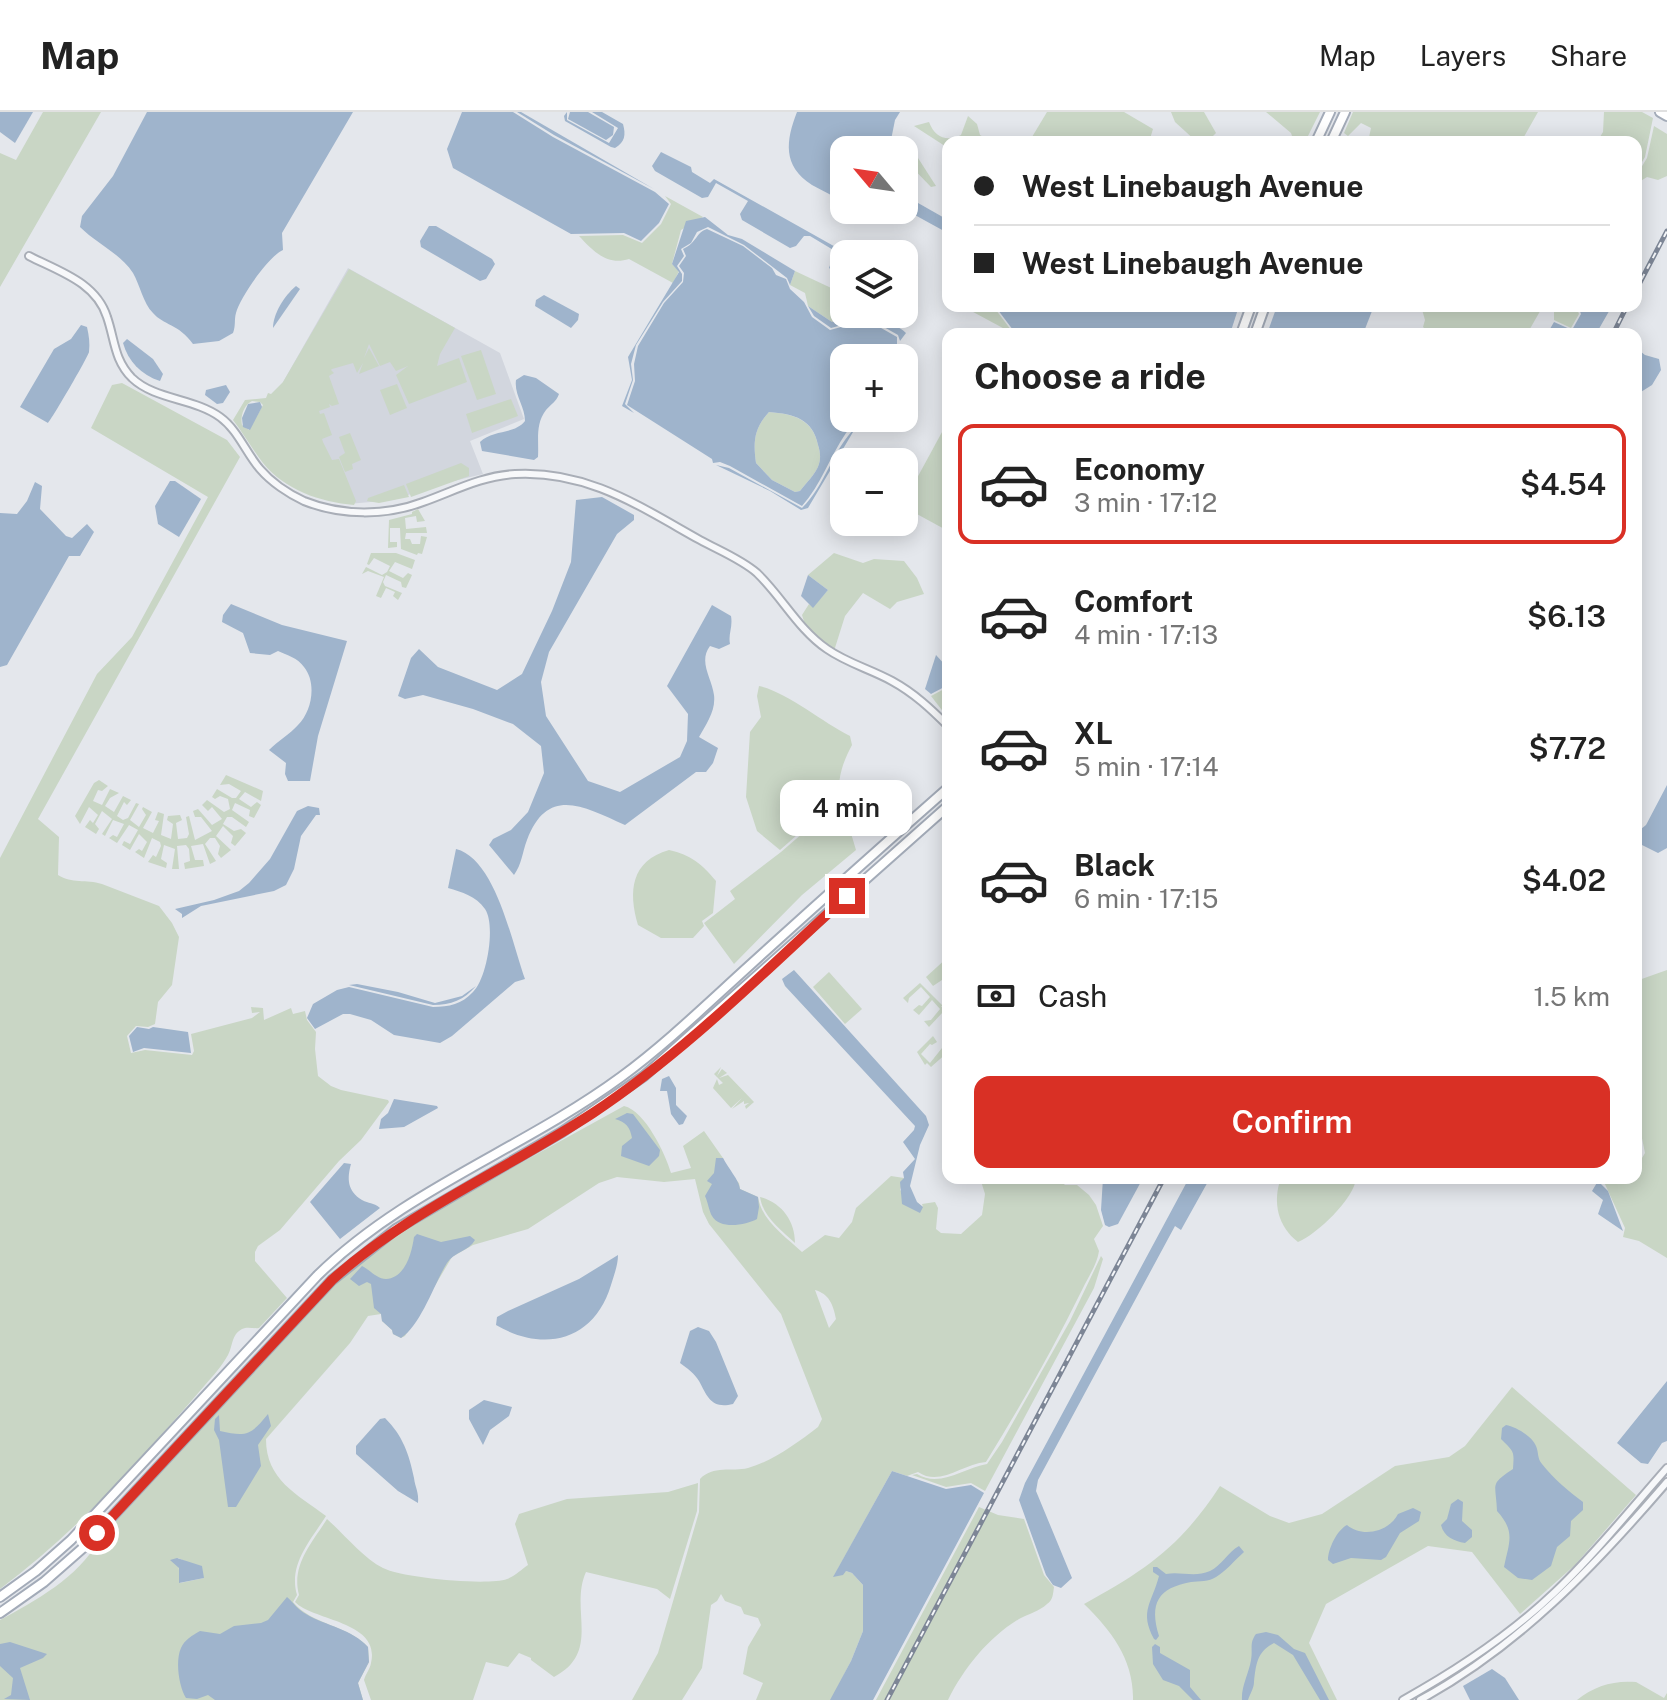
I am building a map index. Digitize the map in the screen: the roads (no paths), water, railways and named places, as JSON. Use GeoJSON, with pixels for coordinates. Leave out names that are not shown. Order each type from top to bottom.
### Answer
{"type":"FeatureCollection","features":[{"type":"Feature","properties":{"kind":"main road"},"geometry":{"type":"LineString","coordinates":[[1319,136],[1330,112]]}},
{"type":"Feature","properties":{"kind":"main road"},"geometry":{"type":"LineString","coordinates":[[1334,136],[1345,112]]}},
{"type":"Feature","properties":{"kind":"main road"},"geometry":{"type":"LineString","coordinates":[[1660,112],[1667,116]]}},
{"type":"Feature","properties":{"kind":"main road"},"geometry":{"type":"LineString","coordinates":[[0,1597],[80,1532],[323,1271],[388,1218],[553,1123],[628,1071],[942,793]]}},
{"type":"Feature","properties":{"kind":"main road"},"geometry":{"type":"LineString","coordinates":[[0,1613],[44,1582],[84,1547],[332,1280],[396,1229],[559,1134],[644,1076],[942,811]]}},
{"type":"Feature","properties":{"kind":"main road"},"geometry":{"type":"LineString","coordinates":[[323,1271],[332,1280]]}},
{"type":"Feature","properties":{"kind":"street"},"geometry":{"type":"LineString","coordinates":[[29,256],[80,282],[94,294],[106,314],[117,359],[134,380],[157,392],[196,404],[221,418],[261,470],[283,489],[305,501],[366,512],[404,508],[476,480],[515,474],[550,474],[610,490],[755,571],[805,630],[824,647],[908,690],[942,721]]}},
{"type":"Feature","properties":{"kind":"street"},"geometry":{"type":"LineString","coordinates":[[1403,1700],[1449,1673],[1529,1615],[1586,1561],[1667,1468]]}},
{"type":"Feature","properties":{"kind":"street"},"geometry":{"type":"LineString","coordinates":[[1420,1700],[1465,1674],[1548,1610],[1667,1482]]}},
{"type":"Feature","properties":{"kind":"water"},"geometry":{"type":"Polygon","coordinates":[[[0,112],[33,112],[15,143],[0,132],[0,112]]]}},
{"type":"Feature","properties":{"kind":"water"},"geometry":{"type":"Polygon","coordinates":[[[147,112],[353,112],[282,233],[283,250],[263,268],[243,297],[236,313],[233,333],[219,341],[193,344],[182,332],[157,317],[128,266],[80,227],[82,216],[113,176],[147,112]]]}},
{"type":"Feature","properties":{"kind":"water"},"geometry":{"type":"Polygon","coordinates":[[[462,112],[513,112],[655,192],[669,204],[659,223],[641,241],[624,233],[571,234],[453,168],[447,149],[462,112]]]}},
{"type":"Feature","properties":{"kind":"water"},"geometry":{"type":"Polygon","coordinates":[[[517,112],[521,112],[654,189],[554,135],[517,112]]]}},
{"type":"Feature","properties":{"kind":"water"},"geometry":{"type":"Polygon","coordinates":[[[567,112],[567,120],[609,143],[618,128],[592,112],[602,112],[623,124],[623,141],[615,148],[611,147],[565,121],[567,112]]]}},
{"type":"Feature","properties":{"kind":"water"},"geometry":{"type":"Polygon","coordinates":[[[570,112],[588,112],[614,127],[613,135],[606,140],[568,119],[570,112]]]}},
{"type":"Feature","properties":{"kind":"water"},"geometry":{"type":"Polygon","coordinates":[[[797,112],[900,112],[892,136],[830,136],[830,195],[795,170],[789,152],[790,133],[797,112]]]}},
{"type":"Feature","properties":{"kind":"water"},"geometry":{"type":"Polygon","coordinates":[[[661,152],[691,167],[692,172],[710,183],[714,179],[830,244],[830,248],[810,236],[804,236],[790,248],[742,220],[740,214],[748,201],[716,183],[708,197],[702,198],[655,171],[652,166],[661,152]]]}},
{"type":"Feature","properties":{"kind":"water"},"geometry":{"type":"Polygon","coordinates":[[[918,203],[942,217],[942,230],[918,217],[918,203]]]}},
{"type":"Feature","properties":{"kind":"water"},"geometry":{"type":"Polygon","coordinates":[[[705,217],[728,235],[742,239],[795,271],[790,285],[787,278],[744,245],[708,227],[697,232],[691,243],[681,249],[684,256],[677,266],[682,274],[682,281],[663,302],[636,345],[631,364],[633,380],[625,404],[634,413],[622,406],[632,380],[628,357],[679,272],[672,264],[686,221],[705,217]]]}},
{"type":"Feature","properties":{"kind":"water"},"geometry":{"type":"Polygon","coordinates":[[[429,226],[436,226],[492,259],[495,264],[486,279],[480,281],[421,247],[420,241],[429,226]]]}},
{"type":"Feature","properties":{"kind":"water"},"geometry":{"type":"Polygon","coordinates":[[[707,229],[743,246],[772,268],[776,275],[786,279],[812,317],[830,330],[881,328],[897,337],[897,344],[830,344],[830,432],[847,432],[837,448],[830,448],[830,460],[802,506],[730,466],[713,463],[712,459],[627,405],[635,381],[634,364],[638,346],[664,303],[683,282],[684,273],[679,266],[686,256],[683,249],[707,229]],[[769,412],[755,442],[756,463],[772,480],[795,492],[800,491],[813,475],[820,459],[812,429],[794,416],[769,412]]]}},
{"type":"Feature","properties":{"kind":"water"},"geometry":{"type":"Polygon","coordinates":[[[296,286],[300,289],[273,328],[280,306],[296,286]]]}},
{"type":"Feature","properties":{"kind":"water"},"geometry":{"type":"Polygon","coordinates":[[[544,295],[579,314],[571,328],[535,306],[536,300],[544,295]]]}},
{"type":"Feature","properties":{"kind":"water"},"geometry":{"type":"Polygon","coordinates":[[[808,306],[830,321],[830,327],[814,316],[808,306]]]}},
{"type":"Feature","properties":{"kind":"water"},"geometry":{"type":"Polygon","coordinates":[[[1000,312],[1237,312],[1232,328],[1012,328],[1000,312]]]}},
{"type":"Feature","properties":{"kind":"water"},"geometry":{"type":"Polygon","coordinates":[[[1275,312],[1372,312],[1365,328],[1269,328],[1275,312]]]}},
{"type":"Feature","properties":{"kind":"water"},"geometry":{"type":"Polygon","coordinates":[[[1609,312],[1599,328],[1573,328],[1581,314],[1609,312]]]}},
{"type":"Feature","properties":{"kind":"water"},"geometry":{"type":"Polygon","coordinates":[[[1554,322],[1568,328],[1550,328],[1554,322]]]}},
{"type":"Feature","properties":{"kind":"water"},"geometry":{"type":"Polygon","coordinates":[[[81,325],[87,327],[89,352],[48,423],[20,407],[54,349],[71,339],[81,325]]]}},
{"type":"Feature","properties":{"kind":"water"},"geometry":{"type":"Polygon","coordinates":[[[886,328],[900,328],[906,333],[900,341],[898,335],[886,328]]]}},
{"type":"Feature","properties":{"kind":"water"},"geometry":{"type":"Polygon","coordinates":[[[127,339],[153,359],[163,374],[160,381],[141,371],[132,361],[123,343],[127,339]]]}},
{"type":"Feature","properties":{"kind":"water"},"geometry":{"type":"Polygon","coordinates":[[[1642,353],[1659,359],[1661,370],[1652,385],[1642,391],[1642,353]]]}},
{"type":"Feature","properties":{"kind":"water"},"geometry":{"type":"Polygon","coordinates":[[[524,375],[536,378],[559,394],[540,421],[538,457],[534,460],[482,451],[480,442],[485,438],[515,428],[525,421],[516,385],[516,380],[524,375]]]}},
{"type":"Feature","properties":{"kind":"water"},"geometry":{"type":"Polygon","coordinates":[[[226,385],[230,392],[223,403],[217,404],[205,395],[206,390],[226,385]]]}},
{"type":"Feature","properties":{"kind":"water"},"geometry":{"type":"Polygon","coordinates":[[[260,402],[262,407],[250,430],[243,427],[242,418],[248,404],[260,402]]]}},
{"type":"Feature","properties":{"kind":"water"},"geometry":{"type":"Polygon","coordinates":[[[853,432],[844,448],[840,448],[841,446],[853,432]]]}},
{"type":"Feature","properties":{"kind":"water"},"geometry":{"type":"Polygon","coordinates":[[[716,465],[729,468],[802,508],[830,466],[808,508],[801,510],[716,465]]]}},
{"type":"Feature","properties":{"kind":"water"},"geometry":{"type":"Polygon","coordinates":[[[170,481],[175,481],[201,499],[179,537],[158,524],[155,506],[170,481]]]}},
{"type":"Feature","properties":{"kind":"water"},"geometry":{"type":"Polygon","coordinates":[[[35,482],[42,486],[40,509],[66,536],[72,538],[87,524],[94,532],[80,556],[69,556],[7,665],[0,667],[0,513],[17,514],[35,482]]]}},
{"type":"Feature","properties":{"kind":"water"},"geometry":{"type":"Polygon","coordinates":[[[602,497],[634,515],[634,520],[617,534],[549,652],[541,682],[546,716],[588,781],[620,792],[680,757],[687,741],[688,714],[667,686],[712,605],[731,616],[730,644],[719,649],[710,646],[705,658],[714,701],[710,717],[699,737],[718,748],[706,772],[696,772],[625,825],[582,807],[556,806],[545,812],[527,840],[514,875],[489,845],[493,839],[511,830],[528,812],[544,773],[541,746],[513,724],[473,709],[423,695],[405,699],[398,696],[411,658],[419,649],[438,667],[497,690],[522,674],[571,562],[576,500],[602,497]]]}},
{"type":"Feature","properties":{"kind":"water"},"geometry":{"type":"Polygon","coordinates":[[[808,575],[828,590],[813,608],[801,596],[808,575]]]}},
{"type":"Feature","properties":{"kind":"water"},"geometry":{"type":"Polygon","coordinates":[[[231,604],[282,625],[347,641],[318,736],[310,781],[288,781],[286,763],[269,750],[295,728],[307,712],[312,689],[308,674],[299,661],[278,651],[270,655],[250,653],[243,633],[222,622],[231,604]]]}},
{"type":"Feature","properties":{"kind":"water"},"geometry":{"type":"Polygon","coordinates":[[[936,655],[942,662],[942,688],[931,694],[925,689],[936,655]]]}},
{"type":"Feature","properties":{"kind":"water"},"geometry":{"type":"Polygon","coordinates":[[[1667,785],[1667,848],[1658,853],[1642,845],[1642,828],[1667,785]]]}},
{"type":"Feature","properties":{"kind":"water"},"geometry":{"type":"Polygon","coordinates":[[[308,806],[319,808],[320,815],[316,815],[301,836],[294,869],[286,885],[274,891],[201,906],[182,918],[182,914],[175,909],[214,900],[239,891],[249,883],[270,859],[297,811],[308,806]]]}},
{"type":"Feature","properties":{"kind":"water"},"geometry":{"type":"Polygon","coordinates":[[[456,849],[470,856],[492,885],[525,979],[515,982],[440,1043],[394,1035],[371,1020],[350,1014],[343,1014],[315,1029],[307,1018],[313,1004],[337,990],[349,987],[433,1007],[455,1004],[473,992],[486,964],[490,927],[485,909],[477,901],[448,888],[456,849]]]}},
{"type":"Feature","properties":{"kind":"water"},"geometry":{"type":"Polygon","coordinates":[[[794,970],[926,1116],[929,1125],[920,1145],[910,1186],[917,1202],[923,1207],[920,1213],[902,1204],[900,1182],[904,1178],[903,1172],[915,1159],[903,1142],[915,1126],[785,986],[782,979],[794,970]]]}},
{"type":"Feature","properties":{"kind":"water"},"geometry":{"type":"Polygon","coordinates":[[[357,984],[435,1003],[462,996],[476,986],[457,1001],[433,1005],[349,985],[357,984]]]}},
{"type":"Feature","properties":{"kind":"water"},"geometry":{"type":"Polygon","coordinates":[[[137,1027],[188,1032],[191,1053],[144,1048],[133,1052],[129,1036],[137,1027]]]}},
{"type":"Feature","properties":{"kind":"water"},"geometry":{"type":"Polygon","coordinates":[[[669,1076],[676,1088],[676,1105],[687,1116],[679,1125],[671,1114],[667,1091],[660,1091],[662,1079],[669,1076]]]}},
{"type":"Feature","properties":{"kind":"water"},"geometry":{"type":"Polygon","coordinates":[[[394,1099],[438,1108],[404,1127],[379,1129],[381,1119],[388,1113],[394,1099]]]}},
{"type":"Feature","properties":{"kind":"water"},"geometry":{"type":"Polygon","coordinates":[[[627,1113],[633,1114],[660,1150],[659,1156],[649,1166],[621,1156],[622,1146],[632,1138],[627,1126],[615,1119],[627,1113]]]}},
{"type":"Feature","properties":{"kind":"water"},"geometry":{"type":"Polygon","coordinates":[[[716,1158],[723,1158],[740,1189],[758,1197],[757,1219],[727,1225],[712,1216],[705,1196],[712,1184],[707,1181],[714,1173],[716,1158]]]}},
{"type":"Feature","properties":{"kind":"water"},"geometry":{"type":"Polygon","coordinates":[[[344,1163],[351,1164],[349,1179],[353,1193],[380,1208],[340,1239],[310,1202],[344,1163]]]}},
{"type":"Feature","properties":{"kind":"water"},"geometry":{"type":"Polygon","coordinates":[[[1103,1184],[1140,1184],[1118,1224],[1105,1225],[1101,1210],[1103,1184]]]}},
{"type":"Feature","properties":{"kind":"water"},"geometry":{"type":"Polygon","coordinates":[[[1186,1184],[1207,1184],[1181,1230],[1175,1226],[1038,1480],[1036,1491],[1072,1578],[1061,1588],[1053,1585],[1046,1575],[1019,1500],[1025,1483],[1186,1184]]]}},
{"type":"Feature","properties":{"kind":"water"},"geometry":{"type":"Polygon","coordinates":[[[1596,1184],[1601,1184],[1608,1191],[1623,1231],[1598,1214],[1603,1200],[1592,1191],[1596,1184]]]}},
{"type":"Feature","properties":{"kind":"water"},"geometry":{"type":"Polygon","coordinates":[[[417,1234],[441,1242],[470,1236],[475,1240],[447,1263],[415,1324],[401,1338],[393,1334],[374,1308],[371,1284],[367,1282],[359,1286],[350,1279],[362,1266],[383,1279],[399,1274],[407,1263],[417,1234]]]}},
{"type":"Feature","properties":{"kind":"water"},"geometry":{"type":"Polygon","coordinates":[[[618,1255],[615,1274],[603,1304],[593,1319],[580,1330],[549,1339],[532,1338],[496,1325],[497,1317],[579,1279],[618,1255]]]}},
{"type":"Feature","properties":{"kind":"water"},"geometry":{"type":"Polygon","coordinates":[[[698,1327],[709,1331],[716,1342],[738,1396],[733,1404],[720,1405],[712,1401],[695,1376],[680,1363],[690,1331],[698,1327]]]}},
{"type":"Feature","properties":{"kind":"water"},"geometry":{"type":"Polygon","coordinates":[[[1667,1381],[1667,1441],[1662,1443],[1648,1464],[1641,1463],[1617,1443],[1667,1381]]]}},
{"type":"Feature","properties":{"kind":"water"},"geometry":{"type":"Polygon","coordinates":[[[484,1400],[512,1407],[509,1416],[490,1430],[483,1445],[469,1419],[469,1410],[484,1400]]]}},
{"type":"Feature","properties":{"kind":"water"},"geometry":{"type":"Polygon","coordinates":[[[268,1414],[271,1426],[258,1445],[261,1466],[236,1507],[228,1507],[219,1440],[214,1430],[215,1419],[219,1415],[220,1431],[243,1434],[257,1426],[268,1414]]]}},
{"type":"Feature","properties":{"kind":"water"},"geometry":{"type":"Polygon","coordinates":[[[385,1418],[407,1453],[418,1503],[398,1491],[356,1454],[356,1446],[380,1419],[385,1418]]]}},
{"type":"Feature","properties":{"kind":"water"},"geometry":{"type":"Polygon","coordinates":[[[1506,1425],[1531,1439],[1542,1464],[1583,1502],[1583,1510],[1571,1521],[1570,1536],[1557,1547],[1551,1566],[1532,1580],[1518,1578],[1504,1567],[1509,1531],[1497,1511],[1495,1490],[1500,1478],[1513,1469],[1513,1452],[1501,1439],[1502,1428],[1506,1425]]]}},
{"type":"Feature","properties":{"kind":"water"},"geometry":{"type":"Polygon","coordinates":[[[892,1471],[946,1489],[971,1485],[984,1493],[873,1700],[830,1700],[863,1631],[863,1585],[846,1571],[833,1577],[892,1471]]]}},
{"type":"Feature","properties":{"kind":"water"},"geometry":{"type":"Polygon","coordinates":[[[1458,1499],[1463,1502],[1462,1521],[1472,1530],[1472,1537],[1465,1543],[1450,1538],[1441,1525],[1447,1519],[1451,1504],[1458,1499]]]}},
{"type":"Feature","properties":{"kind":"water"},"geometry":{"type":"Polygon","coordinates":[[[1413,1508],[1421,1512],[1419,1521],[1400,1533],[1386,1557],[1381,1560],[1351,1558],[1333,1564],[1328,1560],[1334,1540],[1347,1525],[1360,1531],[1375,1531],[1388,1525],[1398,1514],[1413,1508]]]}},
{"type":"Feature","properties":{"kind":"water"},"geometry":{"type":"Polygon","coordinates":[[[1239,1546],[1244,1552],[1216,1577],[1180,1585],[1164,1593],[1156,1606],[1159,1636],[1154,1639],[1147,1621],[1148,1607],[1159,1576],[1153,1572],[1153,1567],[1166,1574],[1204,1573],[1214,1569],[1239,1546]]]}},
{"type":"Feature","properties":{"kind":"water"},"geometry":{"type":"Polygon","coordinates":[[[177,1558],[202,1566],[204,1578],[179,1583],[179,1568],[170,1560],[177,1558]]]}},
{"type":"Feature","properties":{"kind":"water"},"geometry":{"type":"Polygon","coordinates":[[[287,1597],[303,1612],[347,1632],[368,1647],[369,1662],[358,1683],[363,1700],[215,1700],[208,1695],[197,1699],[186,1698],[178,1667],[179,1653],[186,1640],[200,1631],[220,1634],[234,1626],[261,1623],[268,1620],[287,1597]]]}},
{"type":"Feature","properties":{"kind":"water"},"geometry":{"type":"Polygon","coordinates":[[[1266,1632],[1278,1635],[1294,1649],[1305,1653],[1329,1700],[1320,1700],[1293,1655],[1274,1643],[1261,1655],[1252,1691],[1248,1700],[1242,1700],[1253,1640],[1256,1634],[1266,1632]]]}},
{"type":"Feature","properties":{"kind":"water"},"geometry":{"type":"Polygon","coordinates":[[[10,1642],[47,1654],[20,1668],[30,1700],[4,1699],[11,1695],[13,1678],[0,1666],[0,1644],[10,1642]]]}},
{"type":"Feature","properties":{"kind":"water"},"geometry":{"type":"Polygon","coordinates":[[[1155,1644],[1160,1647],[1160,1653],[1190,1670],[1190,1687],[1201,1700],[1193,1700],[1179,1686],[1163,1680],[1153,1664],[1152,1647],[1155,1644]]]}},
{"type":"Feature","properties":{"kind":"water"},"geometry":{"type":"Polygon","coordinates":[[[1492,1669],[1505,1678],[1519,1700],[1470,1700],[1463,1686],[1492,1669]]]}},
{"type":"Feature","properties":{"kind":"railway"},"geometry":{"type":"LineString","coordinates":[[1642,279],[1667,231]]}},
{"type":"Feature","properties":{"kind":"railway"},"geometry":{"type":"LineString","coordinates":[[1616,328],[1624,312]]}},
{"type":"Feature","properties":{"kind":"railway"},"geometry":{"type":"LineString","coordinates":[[887,1700],[1161,1184]]}}]}
